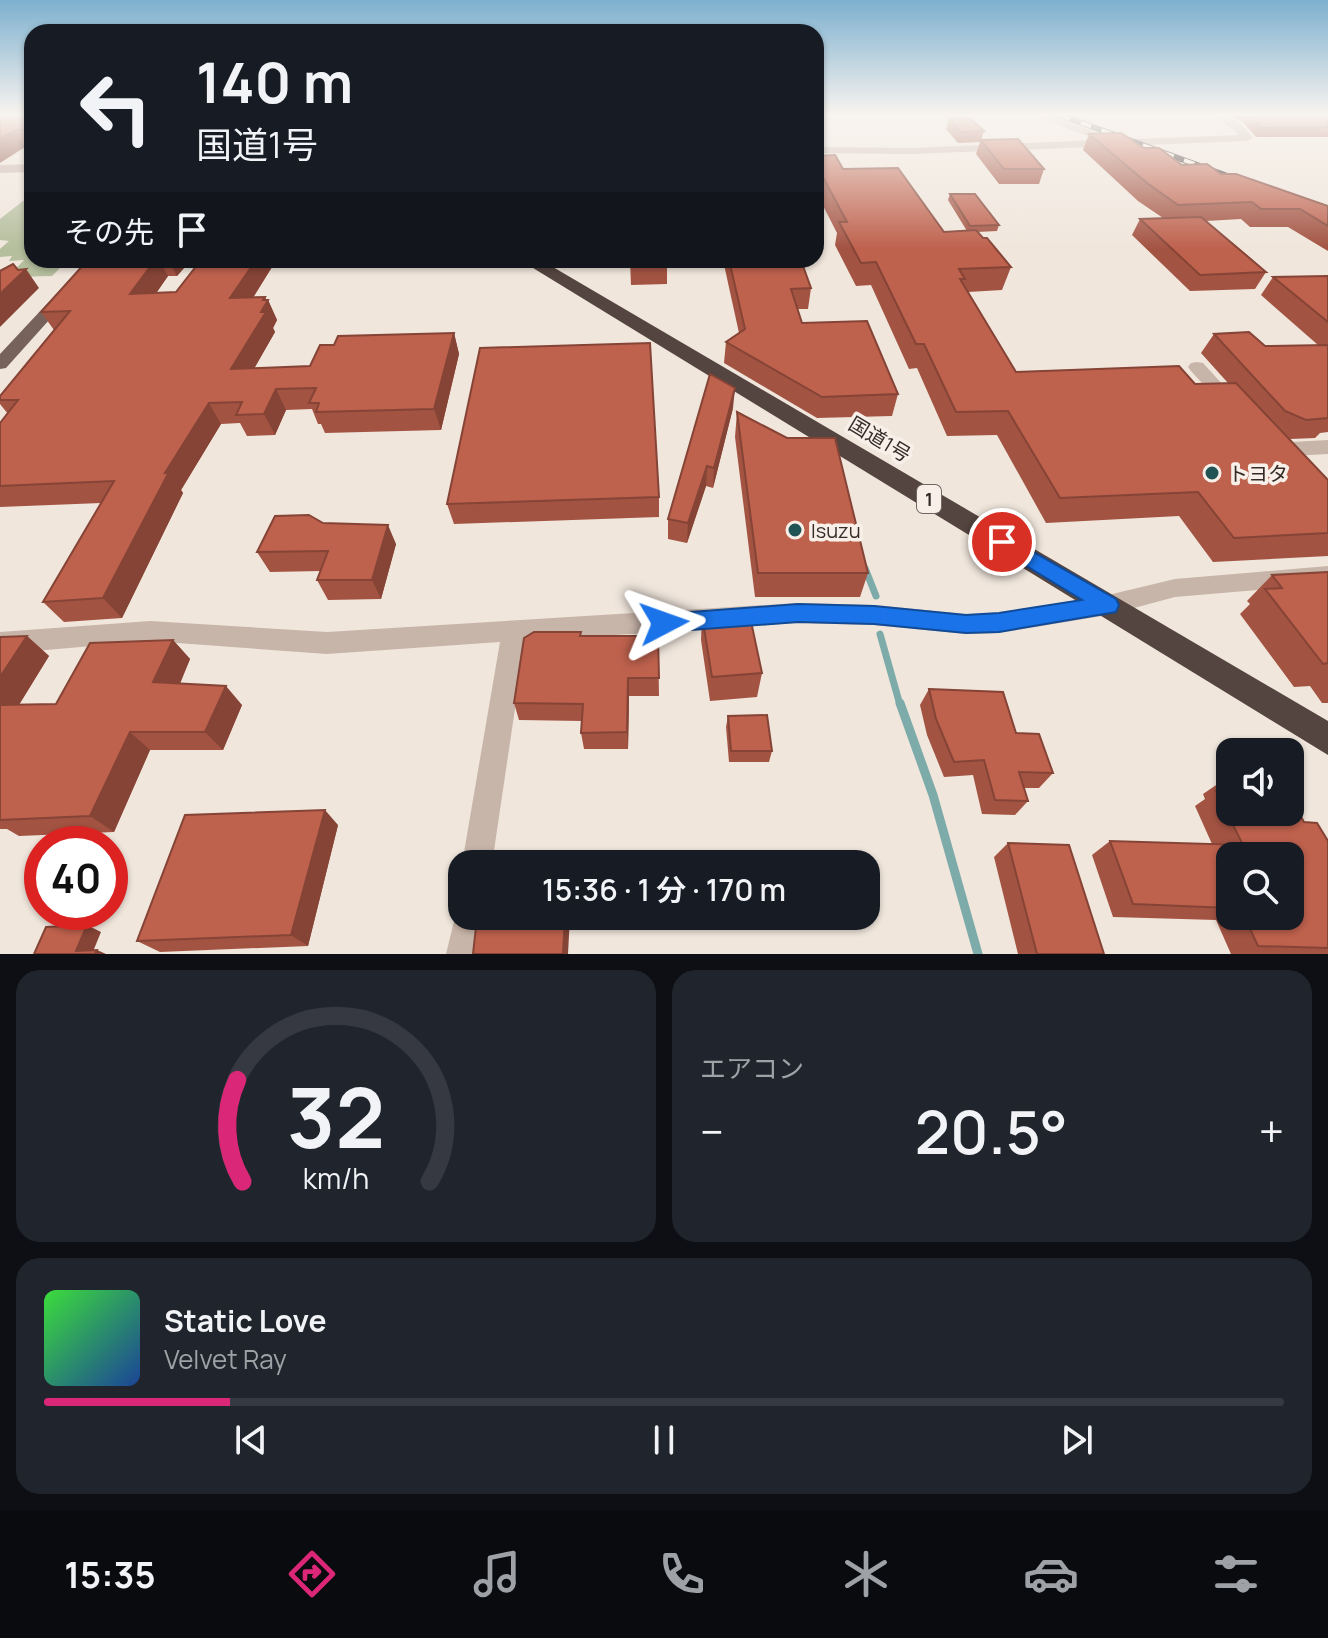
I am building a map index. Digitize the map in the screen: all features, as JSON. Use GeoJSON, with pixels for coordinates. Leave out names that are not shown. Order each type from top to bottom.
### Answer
{"type":"FeatureCollection","features":[{"type":"Feature","properties":{"kind":"highway","name":"国道1号"},"geometry":{"type":"LineString","coordinates":[[542,268],[1328,739]]}},
{"type":"Feature","properties":{"kind":"main road"},"geometry":{"type":"LineString","coordinates":[[0,364],[88,268]]}},
{"type":"Feature","properties":{"kind":"street"},"geometry":{"type":"LineString","coordinates":[[0,169],[24,168]]}},
{"type":"Feature","properties":{"kind":"street"},"geometry":{"type":"LineString","coordinates":[[1197,367],[1242,416]]}},
{"type":"Feature","properties":{"kind":"street"},"geometry":{"type":"LineString","coordinates":[[1292,471],[1268,444],[1328,447]]}},
{"type":"Feature","properties":{"kind":"street"},"geometry":{"type":"LineString","coordinates":[[0,643],[150,631],[327,643],[798,613],[874,615],[966,624],[999,623],[1108,605],[1175,588],[1328,575]]}},
{"type":"Feature","properties":{"kind":"street"},"geometry":{"type":"LineString","coordinates":[[479,850],[514,633]]}},
{"type":"Feature","properties":{"kind":"street"},"geometry":{"type":"LineString","coordinates":[[462,954],[466,930]]}},
{"type":"Feature","properties":{"kind":"green space"},"geometry":{"type":"Polygon","coordinates":[[[24,200],[24,260],[9,261],[12,256],[0,257],[0,249],[9,241],[0,240],[0,219],[24,200]]]}},
{"type":"Feature","properties":{"kind":"green space"},"geometry":{"type":"Polygon","coordinates":[[[24,260],[24,268],[60,268],[52,276],[8,277],[24,260]]]}},
{"type":"Feature","properties":{"kind":"building"},"geometry":{"type":"Polygon","coordinates":[[[824,160],[838,160],[843,169],[898,168],[944,232],[976,230],[987,238],[1011,267],[959,269],[965,279],[960,279],[1016,372],[1179,366],[1195,384],[1236,383],[1328,480],[1328,533],[1234,538],[1198,492],[1060,498],[1008,411],[956,412],[924,344],[916,344],[876,262],[861,263],[839,222],[847,222],[824,179],[824,160]]]}},
{"type":"Feature","properties":{"kind":"building"},"geometry":{"type":"Polygon","coordinates":[[[996,160],[1036,160],[1044,169],[1004,169],[996,160]]]}},
{"type":"Feature","properties":{"kind":"building"},"geometry":{"type":"Polygon","coordinates":[[[1119,160],[1175,160],[1182,165],[1207,164],[1221,174],[1236,174],[1328,206],[1328,226],[1300,209],[1261,209],[1252,202],[1178,205],[1119,160]]]}},
{"type":"Feature","properties":{"kind":"building"},"geometry":{"type":"Polygon","coordinates":[[[950,194],[975,194],[999,225],[970,226],[950,194]]]}},
{"type":"Feature","properties":{"kind":"building"},"geometry":{"type":"Polygon","coordinates":[[[1201,217],[1266,272],[1200,275],[1140,219],[1201,217]]]}},
{"type":"Feature","properties":{"kind":"building"},"geometry":{"type":"Polygon","coordinates":[[[13,264],[18,270],[26,269],[0,294],[0,271],[13,264]]]}},
{"type":"Feature","properties":{"kind":"building"},"geometry":{"type":"Polygon","coordinates":[[[81,268],[149,268],[130,294],[176,292],[195,268],[251,268],[230,298],[265,297],[263,300],[268,300],[261,312],[266,312],[231,369],[310,366],[320,345],[334,345],[338,336],[454,333],[434,409],[316,412],[319,403],[309,403],[316,388],[276,389],[264,414],[236,415],[242,402],[209,403],[165,473],[169,472],[103,598],[43,602],[114,481],[0,486],[0,423],[18,400],[0,400],[0,396],[70,311],[41,312],[81,268]]]}},
{"type":"Feature","properties":{"kind":"building"},"geometry":{"type":"Polygon","coordinates":[[[731,268],[804,268],[811,288],[791,289],[802,323],[867,321],[898,394],[822,397],[726,342],[745,329],[731,268]]]}},
{"type":"Feature","properties":{"kind":"building"},"geometry":{"type":"Polygon","coordinates":[[[1328,276],[1328,322],[1273,277],[1328,276]]]}},
{"type":"Feature","properties":{"kind":"building"},"geometry":{"type":"Polygon","coordinates":[[[1249,332],[1265,346],[1328,345],[1328,418],[1306,420],[1285,411],[1214,334],[1249,332]]]}},
{"type":"Feature","properties":{"kind":"building"},"geometry":{"type":"Polygon","coordinates":[[[650,343],[659,497],[447,504],[480,348],[650,343]]]}},
{"type":"Feature","properties":{"kind":"building"},"geometry":{"type":"Polygon","coordinates":[[[710,374],[735,388],[714,468],[707,466],[688,523],[668,519],[710,374]]]}},
{"type":"Feature","properties":{"kind":"building","name":"Isuzu"},"geometry":{"type":"Polygon","coordinates":[[[737,412],[787,438],[835,438],[868,573],[758,573],[737,412]]]}},
{"type":"Feature","properties":{"kind":"building"},"geometry":{"type":"Polygon","coordinates":[[[309,515],[323,523],[388,525],[372,580],[317,580],[328,551],[257,552],[275,516],[309,515]]]}},
{"type":"Feature","properties":{"kind":"building"},"geometry":{"type":"Polygon","coordinates":[[[1328,572],[1328,663],[1323,664],[1265,589],[1282,588],[1272,575],[1328,572]]]}},
{"type":"Feature","properties":{"kind":"building"},"geometry":{"type":"Polygon","coordinates":[[[749,612],[762,673],[712,677],[702,616],[749,612]]]}},
{"type":"Feature","properties":{"kind":"building"},"geometry":{"type":"Polygon","coordinates":[[[534,632],[581,632],[580,636],[658,636],[659,678],[628,678],[627,732],[581,733],[583,704],[514,703],[524,638],[534,632]]]}},
{"type":"Feature","properties":{"kind":"building"},"geometry":{"type":"Polygon","coordinates":[[[27,636],[0,677],[0,637],[27,636]]]}},
{"type":"Feature","properties":{"kind":"building"},"geometry":{"type":"Polygon","coordinates":[[[173,640],[153,682],[226,686],[205,732],[130,732],[90,816],[0,820],[0,705],[56,704],[90,643],[173,640]]]}},
{"type":"Feature","properties":{"kind":"building"},"geometry":{"type":"Polygon","coordinates":[[[929,689],[1003,692],[1016,733],[1039,734],[1053,773],[1019,772],[1028,801],[995,800],[984,760],[954,762],[936,719],[929,689]]]}},
{"type":"Feature","properties":{"kind":"building"},"geometry":{"type":"Polygon","coordinates":[[[767,715],[772,751],[731,751],[728,716],[767,715]]]}},
{"type":"Feature","properties":{"kind":"building"},"geometry":{"type":"Polygon","coordinates":[[[325,810],[291,935],[137,941],[185,815],[325,810]]]}},
{"type":"Feature","properties":{"kind":"building"},"geometry":{"type":"Polygon","coordinates":[[[1304,822],[1317,823],[1328,841],[1328,948],[1258,946],[1251,930],[1304,930],[1304,842],[1242,842],[1234,826],[1304,826],[1304,822]]]}},
{"type":"Feature","properties":{"kind":"building"},"geometry":{"type":"Polygon","coordinates":[[[1110,841],[1216,844],[1216,907],[1133,904],[1110,841]]]}},
{"type":"Feature","properties":{"kind":"building"},"geometry":{"type":"Polygon","coordinates":[[[1008,843],[1069,845],[1104,954],[1037,954],[1008,843]]]}},
{"type":"Feature","properties":{"kind":"building"},"geometry":{"type":"Polygon","coordinates":[[[45,930],[85,930],[76,951],[97,950],[95,954],[34,954],[45,930]]]}},
{"type":"Feature","properties":{"kind":"building"},"geometry":{"type":"Polygon","coordinates":[[[476,930],[564,930],[563,954],[473,954],[476,930]]]}},
{"type":"Feature","properties":{"kind":"waterway"},"geometry":{"type":"LineString","coordinates":[[865,568],[876,596]]}},
{"type":"Feature","properties":{"kind":"waterway"},"geometry":{"type":"LineString","coordinates":[[880,634],[900,705]]}},
{"type":"Feature","properties":{"kind":"waterway"},"geometry":{"type":"LineString","coordinates":[[900,703],[933,795],[978,954]]}},
{"type":"Feature","properties":{"kind":"railway"},"geometry":{"type":"LineString","coordinates":[[1182,160],[1244,182]]}},
{"type":"Feature","properties":{"kind":"place","name":"トヨタ"},"geometry":{"type":"Point","coordinates":[1212,473]}},
{"type":"Feature","properties":{"kind":"place","name":"Isuzu"},"geometry":{"type":"Point","coordinates":[795,530]}},
{"type":"Feature","properties":{"kind":"route"},"geometry":{"type":"LineString","coordinates":[[664,623],[798,613],[874,615],[966,624],[999,623],[1108,605],[1002,542]]}}]}
